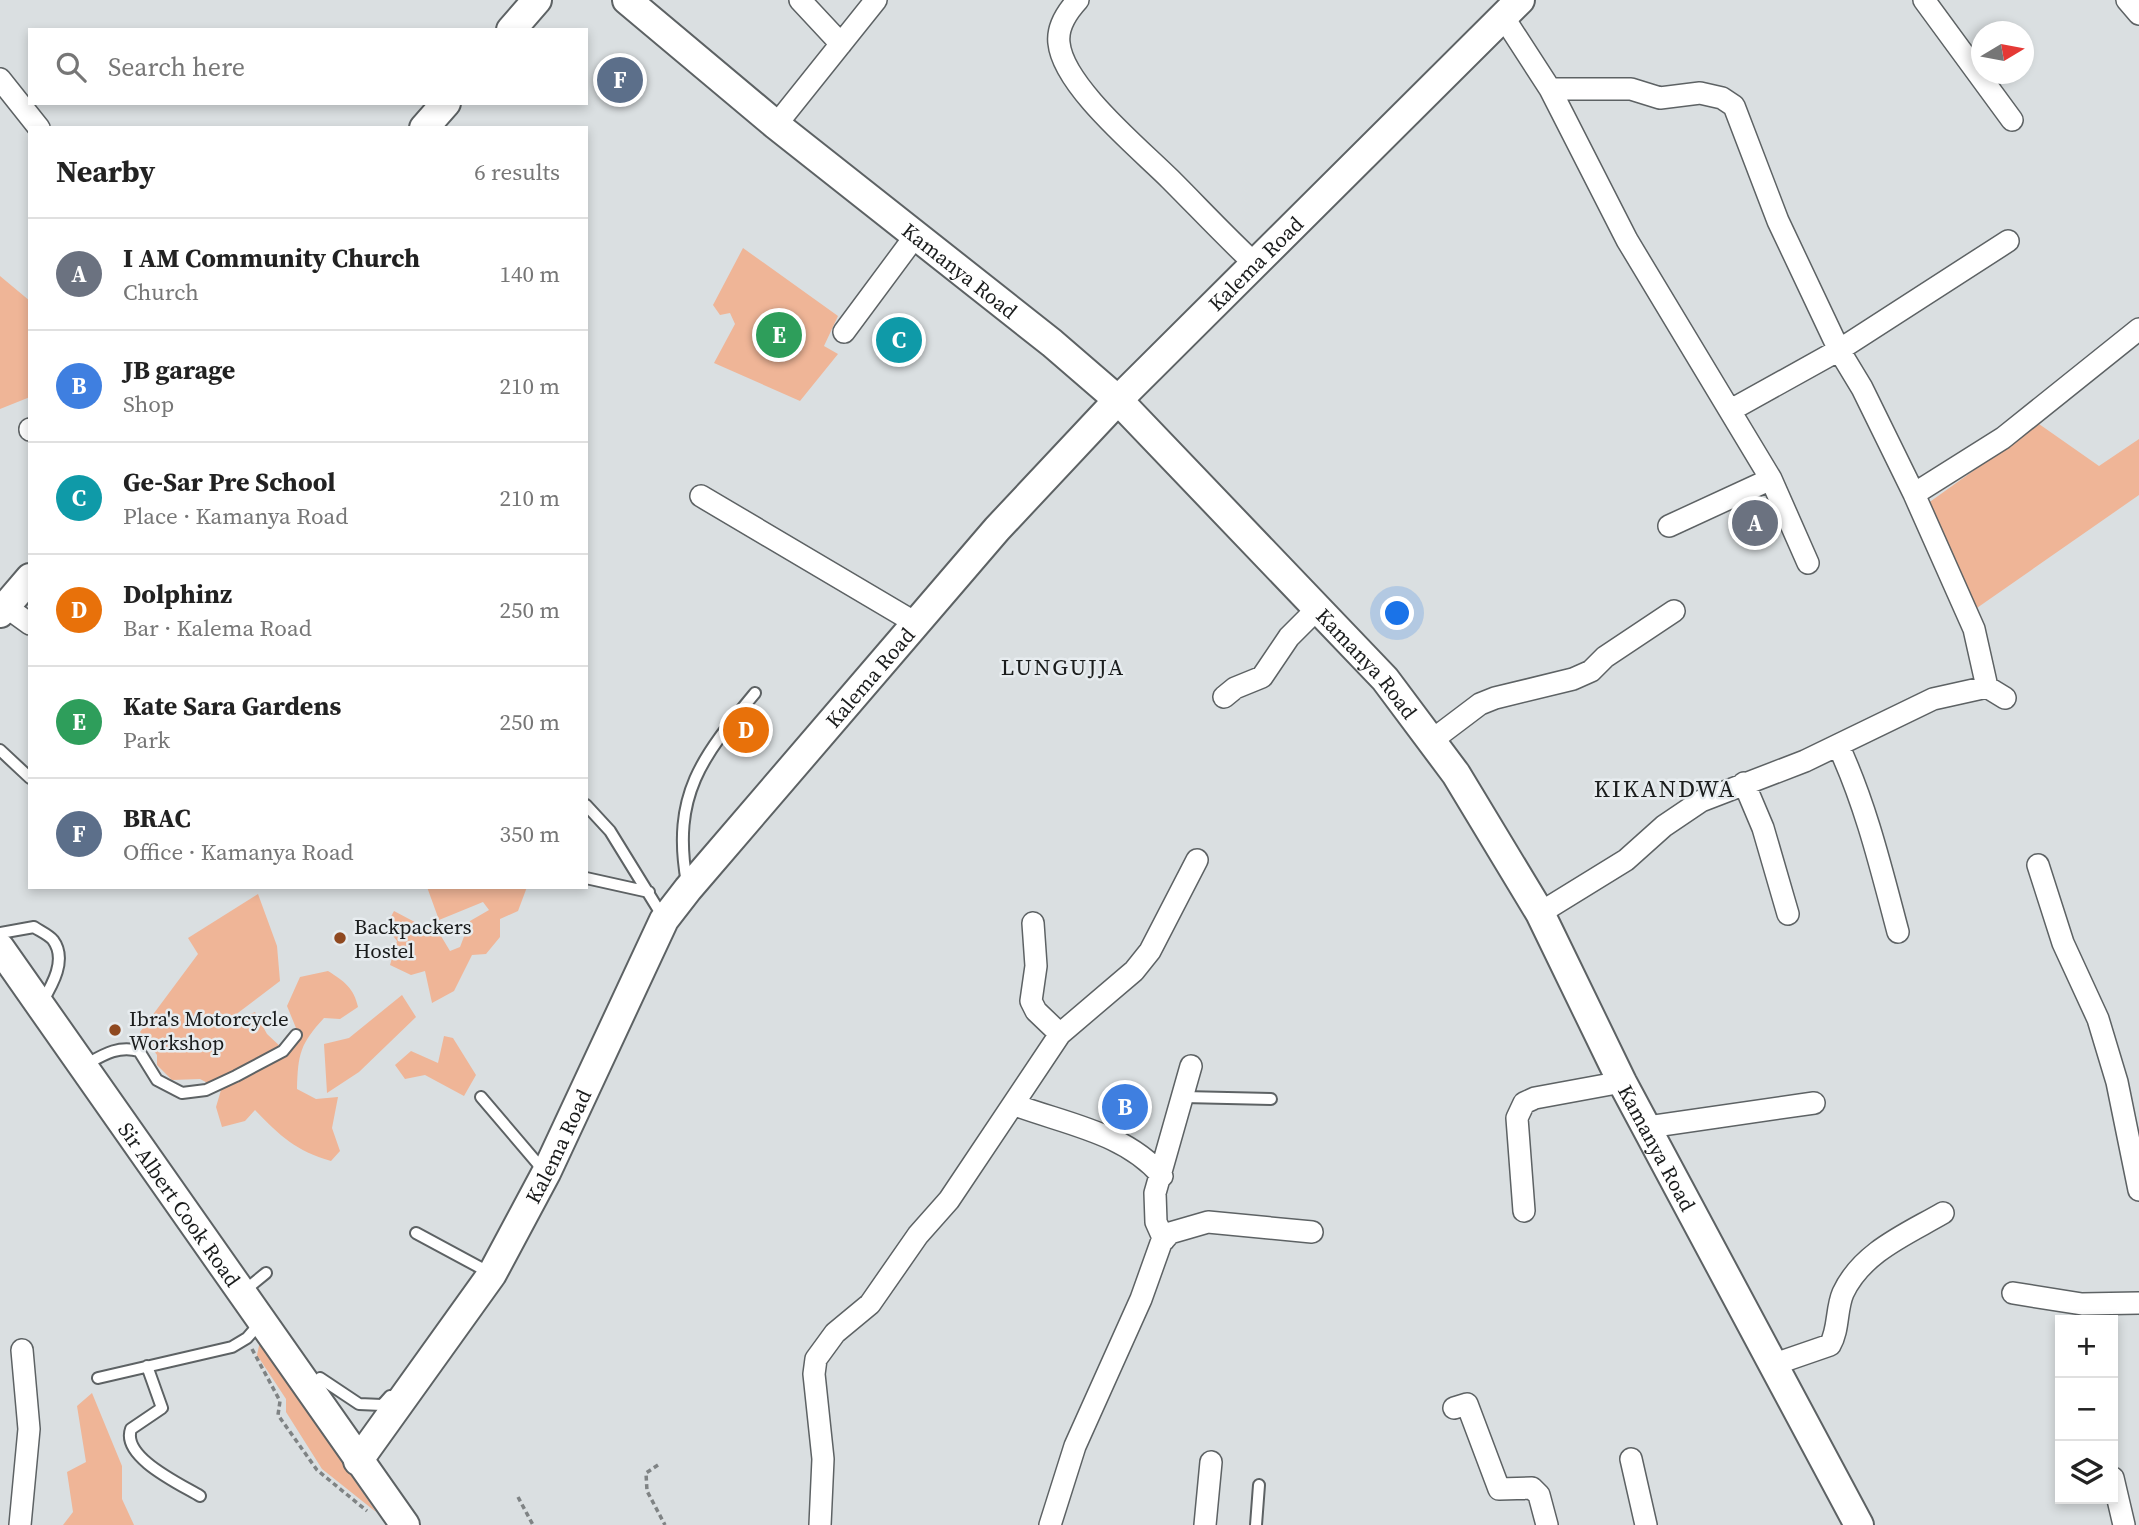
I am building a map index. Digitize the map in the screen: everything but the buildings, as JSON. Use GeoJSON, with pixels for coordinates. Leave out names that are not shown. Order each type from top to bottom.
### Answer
{"type":"FeatureCollection","features":[{"type":"Feature","properties":{"kind":"street"},"geometry":{"type":"LineString","coordinates":[[513,28],[537,0]]}},
{"type":"Feature","properties":{"kind":"street","name":"Kamanya Road"},"geometry":{"type":"LineString","coordinates":[[627,0],[776,125],[1118,400],[1385,679],[1456,774],[1540,913],[1622,1082],[1776,1364],[1859,1525]]}},
{"type":"Feature","properties":{"kind":"street"},"geometry":{"type":"LineString","coordinates":[[800,0],[841,44]]}},
{"type":"Feature","properties":{"kind":"street"},"geometry":{"type":"LineString","coordinates":[[776,125],[876,0]]}},
{"type":"Feature","properties":{"kind":"street"},"geometry":{"type":"LineString","coordinates":[[1077,0],[1067,12],[1059,42],[1062,57],[1072,75],[1100,111],[1254,262]]}},
{"type":"Feature","properties":{"kind":"street"},"geometry":{"type":"LineString","coordinates":[[1924,0],[2012,120]]}},
{"type":"Feature","properties":{"kind":"street"},"geometry":{"type":"LineString","coordinates":[[2127,0],[2139,14]]}},
{"type":"Feature","properties":{"kind":"street"},"geometry":{"type":"LineString","coordinates":[[1512,9],[1627,240],[1771,480],[1808,562]]}},
{"type":"Feature","properties":{"kind":"street","name":"Kalema Road"},"geometry":{"type":"LineString","coordinates":[[358,1461],[444,1331],[492,1274],[546,1173],[664,920],[688,889],[914,622],[1118,400],[1254,262],[1512,9]]}},
{"type":"Feature","properties":{"kind":"street"},"geometry":{"type":"LineString","coordinates":[[0,79],[37,126]]}},
{"type":"Feature","properties":{"kind":"street"},"geometry":{"type":"LineString","coordinates":[[1540,913],[1626,860],[1683,812],[1744,783],[1838,745],[1933,699],[1996,692],[1975,629],[1914,494],[1863,388],[1839,350],[1777,220],[1734,106],[1722,98],[1700,93],[1660,98],[1631,89],[1550,89]]}},
{"type":"Feature","properties":{"kind":"street"},"geometry":{"type":"LineString","coordinates":[[844,332],[916,235]]}},
{"type":"Feature","properties":{"kind":"street"},"geometry":{"type":"LineString","coordinates":[[1731,411],[1839,350],[2008,241]]}},
{"type":"Feature","properties":{"kind":"street"},"geometry":{"type":"LineString","coordinates":[[1914,494],[2003,438],[2139,329]]}},
{"type":"Feature","properties":{"kind":"street"},"geometry":{"type":"LineString","coordinates":[[1669,526],[1771,480]]}},
{"type":"Feature","properties":{"kind":"street"},"geometry":{"type":"LineString","coordinates":[[701,496],[914,622]]}},
{"type":"Feature","properties":{"kind":"street"},"geometry":{"type":"LineString","coordinates":[[28,580],[3,609],[28,623]]}},
{"type":"Feature","properties":{"kind":"street"},"geometry":{"type":"LineString","coordinates":[[1224,697],[1235,688],[1262,677],[1289,637],[1318,609]]}},
{"type":"Feature","properties":{"kind":"street"},"geometry":{"type":"LineString","coordinates":[[1432,741],[1488,701],[1508,693],[1573,679],[1591,671],[1605,657],[1674,611]]}},
{"type":"Feature","properties":{"kind":"street"},"geometry":{"type":"LineString","coordinates":[[1838,745],[1855,782],[1874,838],[1898,932]]}},
{"type":"Feature","properties":{"kind":"street"},"geometry":{"type":"LineString","coordinates":[[1744,783],[1763,828],[1788,914]]}},
{"type":"Feature","properties":{"kind":"street"},"geometry":{"type":"LineString","coordinates":[[820,1525],[823,1459],[814,1374],[816,1359],[835,1333],[870,1304],[1015,1105],[1060,1034],[1134,971],[1150,951],[1197,860]]}},
{"type":"Feature","properties":{"kind":"street"},"geometry":{"type":"LineString","coordinates":[[2038,864],[2063,943],[2098,1019],[2117,1082],[2139,1190]]}},
{"type":"Feature","properties":{"kind":"street"},"geometry":{"type":"LineString","coordinates":[[1033,923],[1036,966],[1031,1001],[1036,1011],[1060,1034]]}},
{"type":"Feature","properties":{"kind":"street","name":"Sir Albert Cook Road"},"geometry":{"type":"LineString","coordinates":[[0,948],[85,1065],[242,1293],[255,1329],[405,1525]]}},
{"type":"Feature","properties":{"kind":"street"},"geometry":{"type":"LineString","coordinates":[[1164,1240],[1156,1222],[1154,1205],[1191,1066]]}},
{"type":"Feature","properties":{"kind":"street"},"geometry":{"type":"LineString","coordinates":[[1524,1211],[1517,1118],[1524,1103],[1535,1098],[1622,1082]]}},
{"type":"Feature","properties":{"kind":"street"},"geometry":{"type":"LineString","coordinates":[[1648,1127],[1814,1102]]}},
{"type":"Feature","properties":{"kind":"street"},"geometry":{"type":"LineString","coordinates":[[1015,1105],[1113,1138],[1133,1148],[1162,1176]]}},
{"type":"Feature","properties":{"kind":"street"},"geometry":{"type":"LineString","coordinates":[[1776,1364],[1830,1345],[1842,1297],[1866,1262],[1890,1242],[1943,1213]]}},
{"type":"Feature","properties":{"kind":"street"},"geometry":{"type":"LineString","coordinates":[[1051,1525],[1075,1446],[1164,1240],[1175,1229],[1208,1222],[1312,1231]]}},
{"type":"Feature","properties":{"kind":"street"},"geometry":{"type":"LineString","coordinates":[[2013,1293],[2082,1304],[2139,1303]]}},
{"type":"Feature","properties":{"kind":"street"},"geometry":{"type":"LineString","coordinates":[[20,1525],[29,1429],[22,1350]]}},
{"type":"Feature","properties":{"kind":"street"},"geometry":{"type":"LineString","coordinates":[[1454,1408],[1466,1404],[1499,1489],[1532,1488],[1539,1495],[1547,1525]]}},
{"type":"Feature","properties":{"kind":"street"},"geometry":{"type":"LineString","coordinates":[[1631,1459],[1646,1525]]}},
{"type":"Feature","properties":{"kind":"street"},"geometry":{"type":"LineString","coordinates":[[1205,1525],[1211,1462]]}},
{"type":"Feature","properties":{"kind":"street"},"geometry":{"type":"LineString","coordinates":[[2118,1499],[2124,1525]]}},
{"type":"Feature","properties":{"kind":"lane"},"geometry":{"type":"LineString","coordinates":[[688,889],[684,852],[690,784],[710,748],[755,693]]}},
{"type":"Feature","properties":{"kind":"lane"},"geometry":{"type":"LineString","coordinates":[[0,750],[28,776]]}},
{"type":"Feature","properties":{"kind":"lane"},"geometry":{"type":"LineString","coordinates":[[588,807],[610,831],[664,920]]}},
{"type":"Feature","properties":{"kind":"lane"},"geometry":{"type":"LineString","coordinates":[[588,878],[649,892]]}},
{"type":"Feature","properties":{"kind":"lane"},"geometry":{"type":"LineString","coordinates":[[0,933],[34,927],[54,941],[59,959],[54,980],[41,1004]]}},
{"type":"Feature","properties":{"kind":"lane"},"geometry":{"type":"LineString","coordinates":[[85,1065],[115,1049],[127,1047],[139,1051],[157,1080],[182,1093],[206,1090],[283,1051],[296,1035]]}},
{"type":"Feature","properties":{"kind":"lane"},"geometry":{"type":"LineString","coordinates":[[481,1097],[546,1173]]}},
{"type":"Feature","properties":{"kind":"lane"},"geometry":{"type":"LineString","coordinates":[[1184,1097],[1271,1099]]}},
{"type":"Feature","properties":{"kind":"lane"},"geometry":{"type":"LineString","coordinates":[[416,1233],[492,1274]]}},
{"type":"Feature","properties":{"kind":"lane"},"geometry":{"type":"LineString","coordinates":[[242,1293],[266,1273]]}},
{"type":"Feature","properties":{"kind":"lane"},"geometry":{"type":"LineString","coordinates":[[98,1378],[232,1347],[255,1329]]}},
{"type":"Feature","properties":{"kind":"lane"},"geometry":{"type":"LineString","coordinates":[[320,1378],[359,1404],[382,1405],[444,1331]]}},
{"type":"Feature","properties":{"kind":"lane"},"geometry":{"type":"LineString","coordinates":[[147,1366],[162,1408],[131,1429],[130,1438],[140,1457],[200,1496]]}},
{"type":"Feature","properties":{"kind":"lane"},"geometry":{"type":"LineString","coordinates":[[1256,1525],[1259,1485]]}},
{"type":"Feature","properties":{"kind":"path"},"geometry":{"type":"LineString","coordinates":[[255,1329],[280,1401],[278,1415],[317,1470],[376,1518]]}},
{"type":"Feature","properties":{"kind":"path"},"geometry":{"type":"LineString","coordinates":[[658,1465],[646,1473],[645,1483],[665,1525]]}},
{"type":"Feature","properties":{"kind":"path"},"geometry":{"type":"LineString","coordinates":[[518,1497],[533,1525]]}},
{"type":"Feature","properties":{"kind":"shaded area"},"geometry":{"type":"Polygon","coordinates":[[[743,248],[838,316],[824,346],[838,354],[800,401],[714,363],[735,324],[730,313],[720,315],[713,305],[743,248]]]}},
{"type":"Feature","properties":{"kind":"shaded area"},"geometry":{"type":"Polygon","coordinates":[[[0,276],[28,299],[28,398],[0,409],[0,276]]]}},
{"type":"Feature","properties":{"kind":"shaded area"},"geometry":{"type":"Polygon","coordinates":[[[2039,424],[2099,466],[2139,439],[2139,495],[1974,610],[1924,506],[2039,424]]]}},
{"type":"Feature","properties":{"kind":"shaded area"},"geometry":{"type":"Polygon","coordinates":[[[428,889],[526,889],[518,911],[500,919],[500,937],[486,954],[472,955],[454,991],[432,1003],[425,971],[411,975],[390,965],[397,941],[390,927],[394,911],[441,936],[450,951],[460,947],[470,921],[489,910],[483,902],[439,920],[428,889]]]}},
{"type":"Feature","properties":{"kind":"shaded area"},"geometry":{"type":"Polygon","coordinates":[[[258,894],[277,946],[280,981],[222,1025],[255,1012],[267,1034],[282,1048],[286,1036],[296,1028],[287,1006],[300,977],[328,971],[351,990],[358,1007],[340,1019],[324,1018],[305,1043],[298,1067],[297,1089],[316,1099],[338,1097],[332,1128],[340,1151],[331,1161],[289,1142],[255,1110],[245,1121],[222,1127],[216,1107],[221,1090],[200,1079],[172,1080],[157,1065],[157,1055],[140,1032],[198,954],[188,938],[258,894]]]}},
{"type":"Feature","properties":{"kind":"shaded area"},"geometry":{"type":"Polygon","coordinates":[[[402,995],[416,1017],[359,1072],[327,1093],[324,1044],[349,1038],[402,995]]]}},
{"type":"Feature","properties":{"kind":"shaded area"},"geometry":{"type":"Polygon","coordinates":[[[444,1036],[453,1038],[476,1075],[464,1096],[425,1075],[405,1079],[395,1065],[411,1051],[438,1063],[444,1036]]]}},
{"type":"Feature","properties":{"kind":"shaded area"},"geometry":{"type":"Polygon","coordinates":[[[260,1341],[376,1512],[322,1469],[286,1412],[286,1399],[257,1355],[260,1341]]]}},
{"type":"Feature","properties":{"kind":"shaded area"},"geometry":{"type":"Polygon","coordinates":[[[92,1393],[122,1466],[122,1499],[134,1525],[63,1525],[73,1512],[67,1472],[86,1462],[77,1406],[92,1393]]]}},
{"type":"Feature","properties":{"kind":"place","name":"BRAC"},"geometry":{"type":"Point","coordinates":[620,80]}},
{"type":"Feature","properties":{"kind":"place","name":"Kate Sara Gardens"},"geometry":{"type":"Point","coordinates":[779,335]}},
{"type":"Feature","properties":{"kind":"place","name":"Ge-Sar Pre School"},"geometry":{"type":"Point","coordinates":[899,340]}},
{"type":"Feature","properties":{"kind":"place","name":"I AM Community Church"},"geometry":{"type":"Point","coordinates":[1755,523]}},
{"type":"Feature","properties":{"kind":"place","name":"Dolphinz"},"geometry":{"type":"Point","coordinates":[746,730]}},
{"type":"Feature","properties":{"kind":"place","name":"Backpackers Hostel"},"geometry":{"type":"Point","coordinates":[340,938]}},
{"type":"Feature","properties":{"kind":"place","name":"Ibra's Motorcycle Workshop"},"geometry":{"type":"Point","coordinates":[115,1030]}},
{"type":"Feature","properties":{"kind":"place","name":"JB garage"},"geometry":{"type":"Point","coordinates":[1125,1107]}},
{"type":"Feature","properties":{"kind":"district","name":"LUNGUJJA"},"geometry":{"type":"Point","coordinates":[1063,667]}},
{"type":"Feature","properties":{"kind":"district","name":"KIKANDWA"},"geometry":{"type":"Point","coordinates":[1665,788]}}]}
